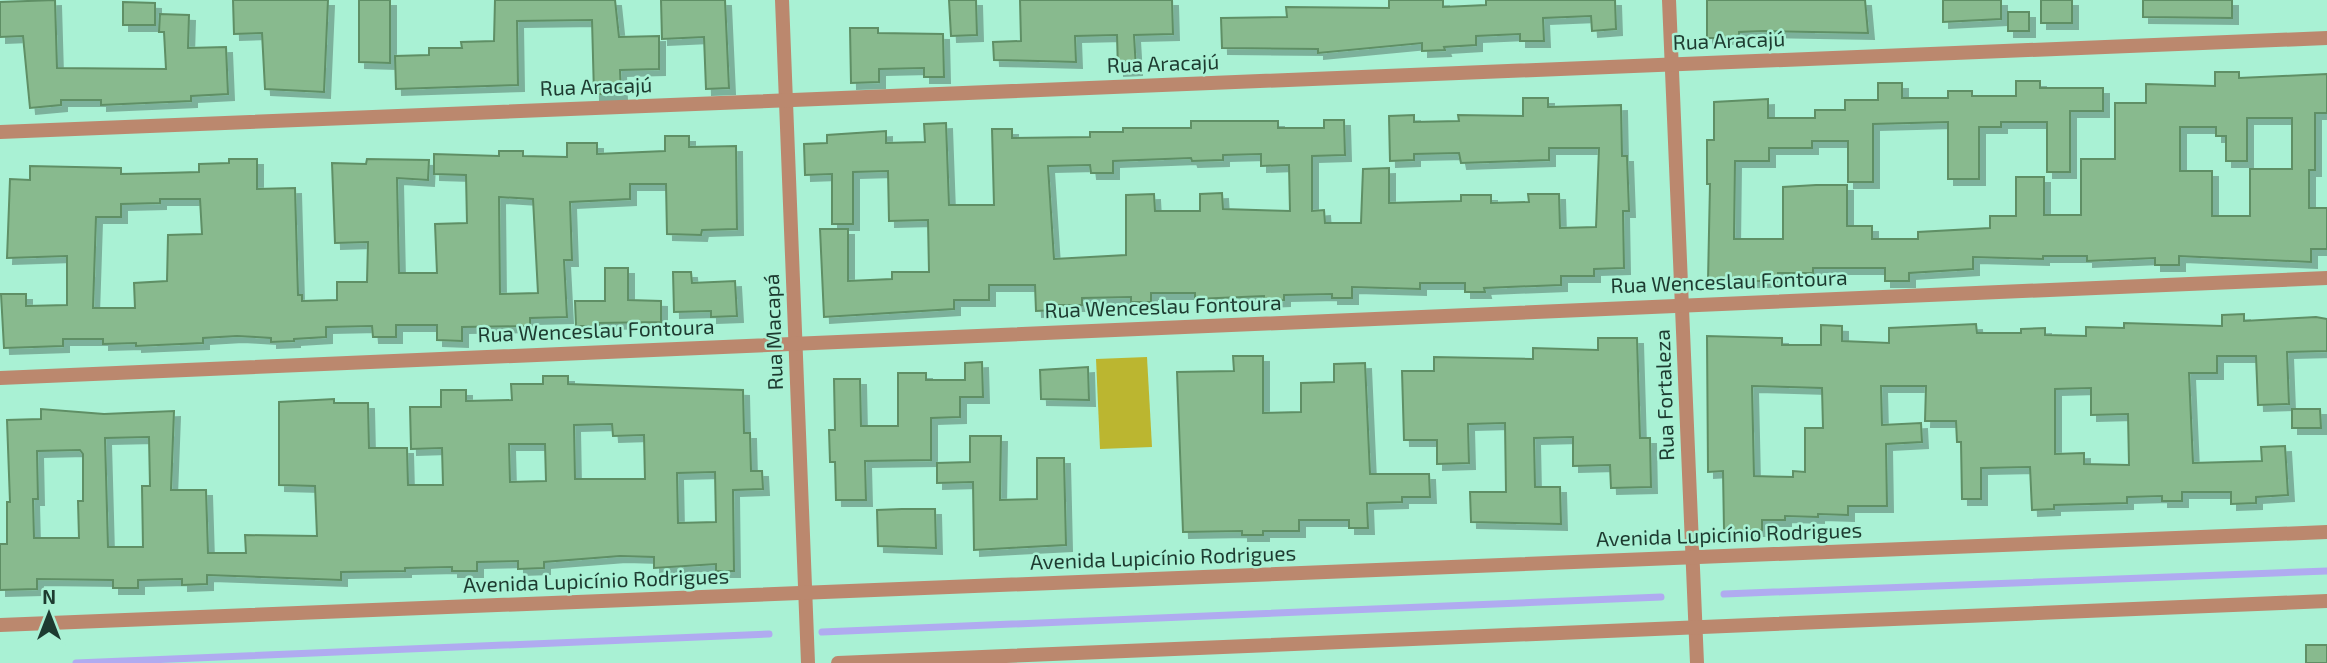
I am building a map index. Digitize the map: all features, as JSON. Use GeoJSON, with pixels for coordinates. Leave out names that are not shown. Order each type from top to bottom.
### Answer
{"type":"FeatureCollection","features":[{"type":"Feature","properties":{"kind":"street","name":"Rua Macapá"},"geometry":{"type":"LineString","coordinates":[[782,0],[808,663]]}},
{"type":"Feature","properties":{"kind":"street","name":"Rua Fortaleza"},"geometry":{"type":"LineString","coordinates":[[1669,0],[1697,663]]}},
{"type":"Feature","properties":{"kind":"street","name":"Rua Aracajú"},"geometry":{"type":"LineString","coordinates":[[0,132],[2327,38]]}},
{"type":"Feature","properties":{"kind":"street","name":"Rua Wenceslau Fontoura"},"geometry":{"type":"LineString","coordinates":[[0,378],[2327,278]]}},
{"type":"Feature","properties":{"kind":"street","name":"Avenida Lupicínio Rodrigues"},"geometry":{"type":"LineString","coordinates":[[0,625],[2327,532]]}},
{"type":"Feature","properties":{"kind":"street"},"geometry":{"type":"LineString","coordinates":[[838,663],[2327,601]]}},
{"type":"Feature","properties":{"kind":"shaded area"},"geometry":{"type":"Polygon","coordinates":[[[1147,357],[1152,447],[1100,449],[1096,359],[1147,357]]]}},
{"type":"Feature","properties":{"kind":"building"},"geometry":{"type":"Polygon","coordinates":[[[55,0],[57,68],[166,69],[164,32],[159,32],[160,14],[189,15],[188,48],[226,47],[228,94],[191,96],[191,101],[101,105],[101,100],[61,100],[61,105],[30,108],[23,36],[0,37],[0,2],[55,0]]]}},
{"type":"Feature","properties":{"kind":"building"},"geometry":{"type":"Polygon","coordinates":[[[233,0],[328,0],[324,92],[265,89],[262,33],[234,34],[233,0]]]}},
{"type":"Feature","properties":{"kind":"building"},"geometry":{"type":"Polygon","coordinates":[[[359,0],[390,0],[390,63],[359,62],[359,0]]]}},
{"type":"Feature","properties":{"kind":"building"},"geometry":{"type":"Polygon","coordinates":[[[495,0],[615,0],[619,37],[659,36],[659,69],[620,70],[621,94],[594,94],[592,20],[517,21],[518,85],[396,89],[395,56],[429,55],[429,48],[462,48],[461,42],[494,41],[495,0]]]}},
{"type":"Feature","properties":{"kind":"building"},"geometry":{"type":"Polygon","coordinates":[[[661,0],[725,0],[729,88],[706,89],[704,37],[662,39],[661,0]]]}},
{"type":"Feature","properties":{"kind":"building"},"geometry":{"type":"Polygon","coordinates":[[[949,0],[976,0],[977,35],[951,36],[949,0]]]}},
{"type":"Feature","properties":{"kind":"building"},"geometry":{"type":"Polygon","coordinates":[[[1020,0],[1172,0],[1173,34],[1134,35],[1136,69],[1118,70],[1117,35],[1075,36],[1076,62],[994,60],[993,42],[1021,41],[1020,0]]]}},
{"type":"Feature","properties":{"kind":"building"},"geometry":{"type":"Polygon","coordinates":[[[1389,0],[1443,0],[1443,7],[1486,5],[1486,0],[1615,0],[1616,29],[1592,31],[1591,16],[1543,18],[1544,41],[1520,41],[1520,34],[1476,36],[1476,45],[1444,47],[1445,50],[1422,51],[1422,43],[1318,53],[1318,49],[1222,48],[1221,18],[1287,17],[1286,7],[1389,8],[1389,0]]]}},
{"type":"Feature","properties":{"kind":"building"},"geometry":{"type":"Polygon","coordinates":[[[1707,0],[1865,0],[1868,33],[1764,31],[1739,32],[1739,38],[1707,38],[1707,0]]]}},
{"type":"Feature","properties":{"kind":"building"},"geometry":{"type":"Polygon","coordinates":[[[1943,0],[2001,0],[2001,19],[1943,22],[1943,0]]]}},
{"type":"Feature","properties":{"kind":"building"},"geometry":{"type":"Polygon","coordinates":[[[2041,0],[2072,0],[2072,23],[2041,23],[2041,0]]]}},
{"type":"Feature","properties":{"kind":"building"},"geometry":{"type":"Polygon","coordinates":[[[2143,0],[2232,0],[2232,18],[2143,17],[2143,0]]]}},
{"type":"Feature","properties":{"kind":"building"},"geometry":{"type":"Polygon","coordinates":[[[123,2],[155,3],[155,25],[123,25],[123,2]]]}},
{"type":"Feature","properties":{"kind":"building"},"geometry":{"type":"Polygon","coordinates":[[[2008,12],[2029,12],[2029,31],[2008,31],[2008,12]]]}},
{"type":"Feature","properties":{"kind":"building"},"geometry":{"type":"Polygon","coordinates":[[[850,28],[878,28],[878,33],[943,34],[944,77],[924,77],[924,68],[879,69],[879,82],[851,83],[850,28]]]}},
{"type":"Feature","properties":{"kind":"building"},"geometry":{"type":"Polygon","coordinates":[[[2215,72],[2239,72],[2239,78],[2327,74],[2327,113],[2315,113],[2315,170],[2309,170],[2309,208],[2327,208],[2327,249],[2311,249],[2311,262],[2179,256],[2179,265],[2155,265],[2155,258],[2087,261],[2087,256],[2043,256],[2043,259],[1973,257],[1973,269],[1909,273],[1909,281],[1885,281],[1885,268],[1813,268],[1813,273],[1778,273],[1778,281],[1708,281],[1710,184],[1707,184],[1707,140],[1714,140],[1714,102],[1768,99],[1768,118],[1815,118],[1815,110],[1845,110],[1845,100],[1878,100],[1878,83],[1902,83],[1902,98],[1948,98],[1948,91],[1972,91],[1972,96],[2016,96],[2016,81],[2040,81],[2040,88],[2103,88],[2103,111],[2070,111],[2070,172],[2047,172],[2047,122],[2001,122],[2001,127],[1979,127],[1979,179],[1948,179],[1948,122],[1873,124],[1873,182],[1848,182],[1848,141],[1812,141],[1812,148],[1769,148],[1769,161],[1735,161],[1734,239],[1783,239],[1783,187],[1847,185],[1847,226],[1872,226],[1872,239],[1918,239],[1918,232],[1990,228],[1990,216],[2016,216],[2016,177],[2044,177],[2044,215],[2081,215],[2081,159],[2115,159],[2115,103],[2146,103],[2146,84],[2215,86],[2215,72]],[[2247,118],[2247,161],[2226,161],[2226,136],[2216,136],[2216,127],[2180,127],[2180,171],[2212,171],[2212,216],[2250,216],[2250,169],[2292,169],[2292,118],[2247,118]]]}},
{"type":"Feature","properties":{"kind":"building"},"geometry":{"type":"Polygon","coordinates":[[[1523,98],[1548,98],[1548,107],[1621,105],[1622,156],[1627,156],[1629,211],[1623,211],[1624,268],[1594,269],[1594,276],[1561,276],[1561,285],[1484,288],[1485,292],[1465,292],[1465,283],[1420,283],[1420,289],[1352,287],[1352,298],[1332,298],[1332,294],[1284,295],[1284,300],[1264,301],[1264,296],[1195,299],[1195,293],[1151,293],[1151,302],[1131,302],[1131,297],[1082,298],[1082,305],[1058,305],[1058,310],[1036,311],[1035,285],[989,285],[989,300],[954,300],[954,309],[824,317],[820,229],[848,229],[848,281],[892,279],[892,272],[929,272],[928,220],[889,221],[888,171],[853,172],[853,224],[832,224],[832,174],[805,175],[804,144],[827,143],[827,135],[886,131],[886,143],[925,142],[924,124],[946,123],[949,205],[994,205],[992,129],[1012,129],[1012,138],[1090,137],[1090,132],[1123,132],[1123,128],[1191,128],[1191,121],[1278,121],[1278,128],[1324,128],[1324,120],[1344,120],[1345,155],[1312,156],[1312,211],[1324,210],[1325,223],[1361,223],[1363,169],[1389,168],[1389,203],[1461,201],[1461,195],[1491,195],[1491,203],[1529,202],[1528,194],[1559,194],[1560,228],[1596,227],[1599,148],[1549,148],[1549,160],[1461,163],[1459,153],[1414,154],[1414,160],[1390,161],[1389,116],[1414,115],[1414,122],[1459,121],[1458,115],[1523,116],[1523,98]],[[1261,154],[1223,155],[1223,160],[1192,161],[1191,158],[1113,161],[1113,173],[1091,173],[1090,165],[1048,166],[1054,259],[1126,255],[1126,195],[1154,194],[1155,211],[1200,211],[1200,194],[1222,193],[1223,209],[1290,211],[1289,165],[1261,166],[1261,154]]]}},
{"type":"Feature","properties":{"kind":"building"},"geometry":{"type":"Polygon","coordinates":[[[665,136],[689,136],[689,147],[736,146],[737,229],[702,230],[701,235],[667,234],[666,184],[630,184],[630,199],[570,202],[572,260],[564,260],[567,317],[530,318],[530,326],[462,327],[462,341],[437,340],[437,325],[396,325],[396,337],[373,337],[372,326],[326,327],[326,337],[294,341],[271,342],[271,338],[237,336],[203,338],[203,343],[136,346],[136,343],[103,344],[103,339],[63,339],[63,346],[4,348],[1,294],[26,294],[26,306],[67,305],[67,256],[7,258],[10,179],[30,180],[30,166],[121,168],[121,174],[199,172],[199,164],[229,163],[229,159],[257,159],[257,189],[295,188],[298,295],[302,295],[302,301],[337,300],[337,282],[367,282],[368,242],[335,243],[332,163],[366,164],[367,159],[429,160],[428,180],[397,178],[399,273],[437,273],[435,224],[467,223],[466,175],[434,174],[434,154],[499,156],[499,151],[523,151],[523,156],[567,157],[567,143],[597,143],[597,154],[665,151],[665,136]],[[499,197],[500,294],[538,293],[533,199],[499,197]],[[160,199],[160,203],[121,204],[121,217],[96,217],[93,308],[135,308],[134,283],[167,281],[168,235],[202,234],[200,199],[160,199]]]}},
{"type":"Feature","properties":{"kind":"building"},"geometry":{"type":"Polygon","coordinates":[[[605,268],[628,268],[628,300],[661,301],[661,322],[576,326],[575,301],[605,301],[605,268]]]}},
{"type":"Feature","properties":{"kind":"building"},"geometry":{"type":"Polygon","coordinates":[[[673,272],[691,272],[692,283],[735,281],[737,316],[711,317],[711,311],[674,312],[673,272]]]}},
{"type":"Feature","properties":{"kind":"building"},"geometry":{"type":"Polygon","coordinates":[[[2244,314],[2244,321],[2316,317],[2327,319],[2327,351],[2287,352],[2289,404],[2258,405],[2256,356],[2217,356],[2217,373],[2189,373],[2193,463],[2262,461],[2261,447],[2285,446],[2288,495],[2256,497],[2256,503],[2231,504],[2231,492],[2182,492],[2182,501],[2162,501],[2162,496],[2127,497],[2127,503],[2054,505],[2054,509],[2032,510],[2030,467],[1981,468],[1981,499],[1962,499],[1961,442],[1957,442],[1956,421],[1925,421],[1926,386],[1881,386],[1882,425],[1921,423],[1922,442],[1886,444],[1887,506],[1848,506],[1848,515],[1785,516],[1785,520],[1762,520],[1762,530],[1724,530],[1723,471],[1708,472],[1707,336],[1782,338],[1782,345],[1821,345],[1821,325],[1842,326],[1842,341],[1889,343],[1889,328],[1976,324],[1977,333],[2021,333],[2021,329],[2045,328],[2045,335],[2086,336],[2086,327],[2124,328],[2124,323],[2222,326],[2222,315],[2244,314]],[[1752,386],[1754,476],[1793,477],[1793,471],[1805,472],[1805,428],[1823,428],[1822,388],[1752,386]],[[2091,388],[2055,389],[2055,454],[2084,453],[2084,464],[2129,465],[2128,414],[2091,415],[2091,388]]]}},
{"type":"Feature","properties":{"kind":"building"},"geometry":{"type":"Polygon","coordinates":[[[1598,338],[1637,338],[1640,438],[1650,438],[1651,487],[1611,488],[1610,465],[1573,466],[1573,437],[1534,438],[1535,487],[1560,487],[1561,524],[1471,522],[1470,492],[1506,492],[1505,423],[1468,424],[1469,463],[1437,464],[1437,440],[1404,440],[1402,371],[1434,371],[1434,357],[1533,359],[1533,348],[1598,350],[1598,338]]]}},
{"type":"Feature","properties":{"kind":"building"},"geometry":{"type":"Polygon","coordinates":[[[1233,356],[1263,356],[1263,413],[1301,412],[1301,383],[1334,382],[1334,364],[1365,363],[1370,474],[1429,474],[1430,497],[1402,497],[1402,502],[1367,503],[1368,528],[1349,528],[1349,520],[1299,520],[1299,531],[1263,531],[1263,535],[1242,535],[1242,531],[1183,532],[1177,372],[1234,371],[1233,356]]]}},
{"type":"Feature","properties":{"kind":"building"},"geometry":{"type":"Polygon","coordinates":[[[982,362],[983,397],[960,397],[960,417],[931,418],[931,460],[865,461],[866,500],[836,500],[835,462],[830,462],[829,430],[835,430],[834,379],[860,379],[861,426],[898,426],[898,373],[926,373],[926,380],[965,380],[965,363],[982,362]]]}},
{"type":"Feature","properties":{"kind":"building"},"geometry":{"type":"Polygon","coordinates":[[[1088,367],[1089,400],[1041,399],[1040,370],[1088,367]]]}},
{"type":"Feature","properties":{"kind":"building"},"geometry":{"type":"Polygon","coordinates":[[[543,376],[568,376],[568,384],[743,390],[744,433],[750,433],[751,471],[762,471],[763,489],[733,490],[734,571],[716,571],[716,564],[654,568],[654,557],[620,556],[544,562],[544,568],[518,569],[518,561],[477,562],[477,571],[452,571],[452,567],[341,572],[341,580],[207,575],[207,584],[182,585],[182,579],[138,580],[138,588],[113,588],[113,580],[37,579],[37,589],[0,590],[0,544],[7,544],[7,502],[10,502],[7,420],[41,419],[41,409],[104,414],[174,411],[171,490],[206,490],[208,553],[246,553],[245,535],[317,536],[315,486],[279,485],[279,402],[334,399],[334,403],[368,403],[369,448],[407,448],[408,485],[443,485],[442,448],[411,449],[410,407],[441,407],[441,390],[466,390],[466,401],[512,400],[511,384],[543,384],[543,376]],[[612,424],[574,425],[575,479],[645,479],[644,435],[613,436],[612,424]],[[149,437],[105,438],[108,547],[143,547],[142,486],[150,486],[149,437]],[[509,444],[510,482],[546,481],[545,444],[509,444]],[[80,450],[37,451],[38,499],[33,499],[34,538],[79,538],[78,501],[83,501],[83,454],[80,450]],[[715,472],[677,473],[678,523],[716,522],[715,472]]]}},
{"type":"Feature","properties":{"kind":"building"},"geometry":{"type":"Polygon","coordinates":[[[2292,409],[2320,409],[2321,428],[2292,428],[2292,409]]]}},
{"type":"Feature","properties":{"kind":"building"},"geometry":{"type":"Polygon","coordinates":[[[970,436],[1001,436],[1000,500],[1037,499],[1037,458],[1064,458],[1066,545],[974,550],[973,482],[937,483],[937,463],[970,462],[970,436]]]}},
{"type":"Feature","properties":{"kind":"building"},"geometry":{"type":"Polygon","coordinates":[[[935,509],[936,548],[878,546],[877,510],[935,509]]]}},
{"type":"Feature","properties":{"kind":"building"},"geometry":{"type":"Polygon","coordinates":[[[2306,645],[2327,645],[2327,663],[2306,663],[2306,645]]]}},
{"type":"Feature","properties":{"kind":"waterway"},"geometry":{"type":"LineString","coordinates":[[1724,594],[2327,571]]}},
{"type":"Feature","properties":{"kind":"waterway"},"geometry":{"type":"LineString","coordinates":[[822,632],[1661,597]]}},
{"type":"Feature","properties":{"kind":"waterway"},"geometry":{"type":"LineString","coordinates":[[76,663],[769,634]]}}]}
